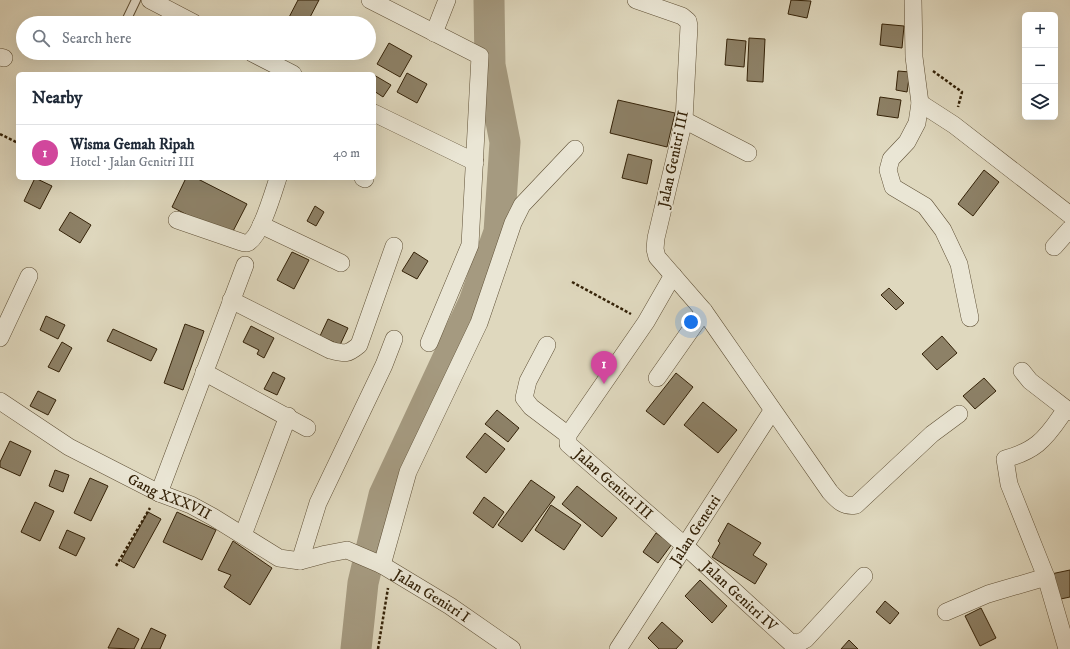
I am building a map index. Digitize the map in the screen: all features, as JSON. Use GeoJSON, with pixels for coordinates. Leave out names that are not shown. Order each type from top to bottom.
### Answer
{"type":"FeatureCollection","features":[{"type":"Feature","properties":{"kind":"street"},"geometry":{"type":"LineString","coordinates":[[150,0],[181,16]]}},
{"type":"Feature","properties":{"kind":"street"},"geometry":{"type":"LineString","coordinates":[[434,33],[447,0]]}},
{"type":"Feature","properties":{"kind":"street","name":"Jalan Genitri III"},"geometry":{"type":"LineString","coordinates":[[636,0],[682,16],[688,21],[684,120],[656,238],[655,249],[658,257],[704,311],[772,411],[830,492],[839,502],[847,506],[856,505],[932,434],[959,414]]}},
{"type":"Feature","properties":{"kind":"street"},"geometry":{"type":"LineString","coordinates":[[913,0],[914,57],[920,103],[916,123],[907,142],[892,160],[888,170],[893,186],[925,206],[943,230],[959,264],[970,318]]}},
{"type":"Feature","properties":{"kind":"street"},"geometry":{"type":"LineString","coordinates":[[374,1],[480,56],[470,245],[430,343]]}},
{"type":"Feature","properties":{"kind":"street"},"geometry":{"type":"LineString","coordinates":[[266,60],[289,72]]}},
{"type":"Feature","properties":{"kind":"street"},"geometry":{"type":"LineString","coordinates":[[920,103],[954,125],[1070,215]]}},
{"type":"Feature","properties":{"kind":"street"},"geometry":{"type":"LineString","coordinates":[[376,115],[475,162]]}},
{"type":"Feature","properties":{"kind":"street"},"geometry":{"type":"LineString","coordinates":[[684,120],[748,153]]}},
{"type":"Feature","properties":{"kind":"street"},"geometry":{"type":"LineString","coordinates":[[383,567],[408,472],[479,323],[512,223],[522,205],[574,149]]}},
{"type":"Feature","properties":{"kind":"street"},"geometry":{"type":"LineString","coordinates":[[177,220],[247,243],[253,239],[261,225],[277,180]]}},
{"type":"Feature","properties":{"kind":"street"},"geometry":{"type":"LineString","coordinates":[[261,225],[341,263]]}},
{"type":"Feature","properties":{"kind":"street"},"geometry":{"type":"LineString","coordinates":[[1054,246],[1070,229]]}},
{"type":"Feature","properties":{"kind":"street"},"geometry":{"type":"LineString","coordinates":[[231,300],[330,350],[343,354],[350,353],[359,345],[394,246]]}},
{"type":"Feature","properties":{"kind":"street"},"geometry":{"type":"LineString","coordinates":[[159,493],[245,265]]}},
{"type":"Feature","properties":{"kind":"street","name":"Jalan Genitri III"},"geometry":{"type":"LineString","coordinates":[[673,275],[646,322],[568,436],[568,444],[684,545]]}},
{"type":"Feature","properties":{"kind":"street"},"geometry":{"type":"LineString","coordinates":[[0,338],[29,276]]}},
{"type":"Feature","properties":{"kind":"street"},"geometry":{"type":"LineString","coordinates":[[657,378],[704,311]]}},
{"type":"Feature","properties":{"kind":"street"},"geometry":{"type":"LineString","coordinates":[[300,561],[318,503],[384,365],[394,339]]}},
{"type":"Feature","properties":{"kind":"street"},"geometry":{"type":"LineString","coordinates":[[547,345],[528,382],[524,398],[531,407],[568,436]]}},
{"type":"Feature","properties":{"kind":"street"},"geometry":{"type":"LineString","coordinates":[[1022,371],[1030,381],[1065,414],[1040,443],[1024,454],[1005,459],[1009,484],[1046,577],[1067,649]]}},
{"type":"Feature","properties":{"kind":"street"},"geometry":{"type":"LineString","coordinates":[[204,372],[288,416],[307,428]]}},
{"type":"Feature","properties":{"kind":"street","name":"Gang XXXVII"},"geometry":{"type":"LineString","coordinates":[[0,401],[70,447],[159,493],[191,505],[279,558],[300,561],[347,550]]}},
{"type":"Feature","properties":{"kind":"street","name":"Jalan Genetri"},"geometry":{"type":"LineString","coordinates":[[618,649],[772,411]]}},
{"type":"Feature","properties":{"kind":"street"},"geometry":{"type":"LineString","coordinates":[[243,535],[288,416]]}},
{"type":"Feature","properties":{"kind":"street","name":"Jalan Genitri IV"},"geometry":{"type":"LineString","coordinates":[[684,545],[790,642],[794,643],[800,643],[806,639],[864,576]]}},
{"type":"Feature","properties":{"kind":"street","name":"Jalan Genitri I"},"geometry":{"type":"LineString","coordinates":[[347,550],[383,567],[450,606],[512,649]]}},
{"type":"Feature","properties":{"kind":"street"},"geometry":{"type":"LineString","coordinates":[[946,612],[988,594],[1046,577]]}},
{"type":"Feature","properties":{"kind":"lane"},"geometry":{"type":"LineString","coordinates":[[128,16],[136,0]]}},
{"type":"Feature","properties":{"kind":"path"},"geometry":{"type":"LineString","coordinates":[[914,57],[962,92],[954,125]]}},
{"type":"Feature","properties":{"kind":"path"},"geometry":{"type":"LineString","coordinates":[[0,134],[16,142]]}},
{"type":"Feature","properties":{"kind":"path"},"geometry":{"type":"LineString","coordinates":[[572,282],[646,322]]}},
{"type":"Feature","properties":{"kind":"path"},"geometry":{"type":"LineString","coordinates":[[116,566],[159,493]]}},
{"type":"Feature","properties":{"kind":"path"},"geometry":{"type":"LineString","coordinates":[[378,649],[383,567]]}},
{"type":"Feature","properties":{"kind":"building"},"geometry":{"type":"Polygon","coordinates":[[[298,0],[319,0],[311,16],[290,16],[298,0]]]}},
{"type":"Feature","properties":{"kind":"building"},"geometry":{"type":"Polygon","coordinates":[[[791,0],[811,1],[807,18],[788,14],[791,0]]]}},
{"type":"Feature","properties":{"kind":"building"},"geometry":{"type":"Polygon","coordinates":[[[882,24],[904,26],[902,48],[880,45],[882,24]]]}},
{"type":"Feature","properties":{"kind":"building"},"geometry":{"type":"Polygon","coordinates":[[[749,38],[765,39],[763,82],[747,81],[749,38]]]}},
{"type":"Feature","properties":{"kind":"building"},"geometry":{"type":"Polygon","coordinates":[[[727,39],[746,41],[744,67],[725,65],[727,39]]]}},
{"type":"Feature","properties":{"kind":"building"},"geometry":{"type":"Polygon","coordinates":[[[389,43],[412,56],[400,77],[377,64],[389,43]]]}},
{"type":"Feature","properties":{"kind":"building"},"geometry":{"type":"Polygon","coordinates":[[[898,71],[910,72],[907,92],[896,90],[898,71]]]}},
{"type":"Feature","properties":{"kind":"building"},"geometry":{"type":"Polygon","coordinates":[[[407,73],[427,84],[417,103],[397,92],[407,73]]]}},
{"type":"Feature","properties":{"kind":"building"},"geometry":{"type":"Polygon","coordinates":[[[376,76],[391,85],[383,97],[376,92],[376,76]]]}},
{"type":"Feature","properties":{"kind":"building"},"geometry":{"type":"Polygon","coordinates":[[[880,97],[901,100],[898,118],[877,115],[880,97]]]}},
{"type":"Feature","properties":{"kind":"building"},"geometry":{"type":"Polygon","coordinates":[[[618,100],[675,113],[667,147],[610,133],[618,100]]]}},
{"type":"Feature","properties":{"kind":"building"},"geometry":{"type":"Polygon","coordinates":[[[628,154],[652,160],[647,184],[622,178],[628,154]]]}},
{"type":"Feature","properties":{"kind":"building"},"geometry":{"type":"Polygon","coordinates":[[[984,170],[999,182],[973,216],[958,204],[984,170]]]}},
{"type":"Feature","properties":{"kind":"building"},"geometry":{"type":"Polygon","coordinates":[[[34,180],[39,180],[52,186],[40,209],[24,201],[34,180]]]}},
{"type":"Feature","properties":{"kind":"building"},"geometry":{"type":"Polygon","coordinates":[[[185,180],[200,180],[247,204],[230,237],[172,207],[185,180]]]}},
{"type":"Feature","properties":{"kind":"building"},"geometry":{"type":"Polygon","coordinates":[[[315,206],[324,212],[316,226],[307,221],[315,206]]]}},
{"type":"Feature","properties":{"kind":"building"},"geometry":{"type":"Polygon","coordinates":[[[70,212],[91,225],[80,243],[59,230],[70,212]]]}},
{"type":"Feature","properties":{"kind":"building"},"geometry":{"type":"Polygon","coordinates":[[[292,252],[309,260],[294,289],[277,280],[292,252]]]}},
{"type":"Feature","properties":{"kind":"building"},"geometry":{"type":"Polygon","coordinates":[[[414,252],[428,261],[417,279],[402,271],[414,252]]]}},
{"type":"Feature","properties":{"kind":"building"},"geometry":{"type":"Polygon","coordinates":[[[889,288],[904,303],[896,310],[881,295],[889,288]]]}},
{"type":"Feature","properties":{"kind":"building"},"geometry":{"type":"Polygon","coordinates":[[[46,316],[65,325],[58,339],[40,330],[46,316]]]}},
{"type":"Feature","properties":{"kind":"building"},"geometry":{"type":"Polygon","coordinates":[[[328,319],[348,328],[340,345],[320,336],[328,319]]]}},
{"type":"Feature","properties":{"kind":"building"},"geometry":{"type":"Polygon","coordinates":[[[185,324],[204,331],[183,390],[164,383],[185,324]]]}},
{"type":"Feature","properties":{"kind":"building"},"geometry":{"type":"Polygon","coordinates":[[[251,326],[274,338],[264,358],[257,354],[259,350],[243,342],[251,326]]]}},
{"type":"Feature","properties":{"kind":"building"},"geometry":{"type":"Polygon","coordinates":[[[113,329],[157,349],[151,361],[107,341],[113,329]]]}},
{"type":"Feature","properties":{"kind":"building"},"geometry":{"type":"Polygon","coordinates":[[[942,336],[957,353],[937,370],[922,354],[942,336]]]}},
{"type":"Feature","properties":{"kind":"building"},"geometry":{"type":"Polygon","coordinates":[[[62,342],[72,348],[59,372],[48,367],[62,342]]]}},
{"type":"Feature","properties":{"kind":"building"},"geometry":{"type":"Polygon","coordinates":[[[273,372],[285,378],[277,395],[264,389],[273,372]]]}},
{"type":"Feature","properties":{"kind":"building"},"geometry":{"type":"Polygon","coordinates":[[[676,373],[693,387],[664,425],[646,411],[676,373]]]}},
{"type":"Feature","properties":{"kind":"building"},"geometry":{"type":"Polygon","coordinates":[[[984,378],[996,391],[975,409],[963,396],[984,378]]]}},
{"type":"Feature","properties":{"kind":"building"},"geometry":{"type":"Polygon","coordinates":[[[38,391],[56,400],[48,415],[30,406],[38,391]]]}},
{"type":"Feature","properties":{"kind":"building"},"geometry":{"type":"Polygon","coordinates":[[[703,402],[737,430],[718,453],[684,425],[703,402]]]}},
{"type":"Feature","properties":{"kind":"building"},"geometry":{"type":"Polygon","coordinates":[[[497,410],[519,428],[508,442],[485,424],[497,410]]]}},
{"type":"Feature","properties":{"kind":"building"},"geometry":{"type":"Polygon","coordinates":[[[485,433],[505,449],[486,473],[466,457],[485,433]]]}},
{"type":"Feature","properties":{"kind":"building"},"geometry":{"type":"Polygon","coordinates":[[[10,441],[31,451],[20,476],[0,467],[0,462],[10,441]]]}},
{"type":"Feature","properties":{"kind":"building"},"geometry":{"type":"Polygon","coordinates":[[[55,470],[69,475],[63,492],[49,486],[55,470]]]}},
{"type":"Feature","properties":{"kind":"building"},"geometry":{"type":"Polygon","coordinates":[[[90,478],[108,486],[91,521],[74,513],[90,478]]]}},
{"type":"Feature","properties":{"kind":"building"},"geometry":{"type":"Polygon","coordinates":[[[531,480],[555,497],[522,542],[498,525],[531,480]]]}},
{"type":"Feature","properties":{"kind":"building"},"geometry":{"type":"Polygon","coordinates":[[[577,486],[617,518],[602,537],[562,504],[577,486]]]}},
{"type":"Feature","properties":{"kind":"building"},"geometry":{"type":"Polygon","coordinates":[[[484,497],[504,512],[493,528],[473,513],[484,497]]]}},
{"type":"Feature","properties":{"kind":"building"},"geometry":{"type":"Polygon","coordinates":[[[35,502],[54,511],[40,541],[21,532],[35,502]]]}},
{"type":"Feature","properties":{"kind":"building"},"geometry":{"type":"Polygon","coordinates":[[[551,505],[581,525],[564,550],[535,530],[551,505]]]}},
{"type":"Feature","properties":{"kind":"building"},"geometry":{"type":"Polygon","coordinates":[[[148,512],[161,519],[134,568],[121,561],[148,512]]]}},
{"type":"Feature","properties":{"kind":"building"},"geometry":{"type":"Polygon","coordinates":[[[177,512],[216,530],[202,560],[163,542],[177,512]]]}},
{"type":"Feature","properties":{"kind":"building"},"geometry":{"type":"Polygon","coordinates":[[[728,523],[761,543],[753,555],[767,564],[755,584],[712,557],[720,543],[718,541],[728,523]]]}},
{"type":"Feature","properties":{"kind":"building"},"geometry":{"type":"Polygon","coordinates":[[[67,530],[85,538],[76,556],[59,548],[67,530]]]}},
{"type":"Feature","properties":{"kind":"building"},"geometry":{"type":"Polygon","coordinates":[[[656,533],[672,544],[658,563],[643,552],[656,533]]]}},
{"type":"Feature","properties":{"kind":"building"},"geometry":{"type":"Polygon","coordinates":[[[233,541],[272,568],[250,605],[224,587],[231,575],[218,570],[233,541]]]}},
{"type":"Feature","properties":{"kind":"building"},"geometry":{"type":"Polygon","coordinates":[[[1070,570],[1070,597],[1056,600],[1051,574],[1070,570]]]}},
{"type":"Feature","properties":{"kind":"building"},"geometry":{"type":"Polygon","coordinates":[[[700,580],[727,606],[712,623],[685,596],[700,580]]]}},
{"type":"Feature","properties":{"kind":"building"},"geometry":{"type":"Polygon","coordinates":[[[885,601],[899,613],[890,624],[876,612],[885,601]]]}},
{"type":"Feature","properties":{"kind":"building"},"geometry":{"type":"Polygon","coordinates":[[[981,608],[996,638],[980,646],[965,616],[981,608]]]}},
{"type":"Feature","properties":{"kind":"building"},"geometry":{"type":"Polygon","coordinates":[[[662,622],[683,641],[676,649],[659,649],[648,638],[662,622]]]}},
{"type":"Feature","properties":{"kind":"building"},"geometry":{"type":"Polygon","coordinates":[[[118,628],[139,639],[134,649],[108,648],[118,628]]]}},
{"type":"Feature","properties":{"kind":"building"},"geometry":{"type":"Polygon","coordinates":[[[151,628],[166,635],[160,649],[141,649],[151,628]]]}},
{"type":"Feature","properties":{"kind":"building"},"geometry":{"type":"Polygon","coordinates":[[[849,640],[858,649],[841,649],[849,640]]]}},
{"type":"Feature","properties":{"kind":"waterway"},"geometry":{"type":"LineString","coordinates":[[356,649],[363,583],[384,495],[474,302],[499,232],[505,142],[490,65],[489,0]]}},
{"type":"Feature","properties":{"kind":"place","name":"Wisma Gemah Ripah"},"geometry":{"type":"Point","coordinates":[604,384]}}]}
